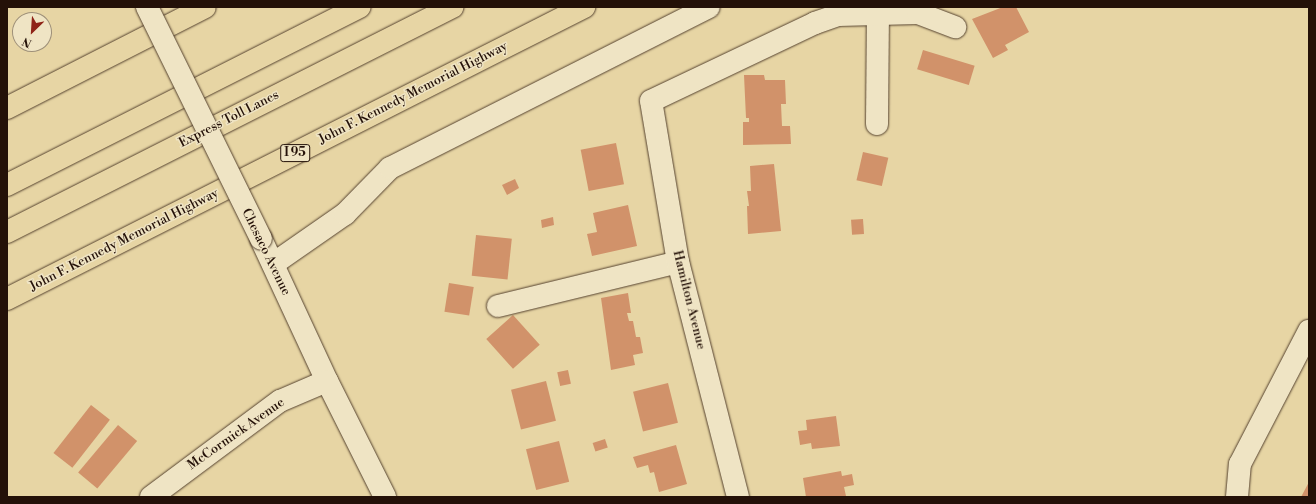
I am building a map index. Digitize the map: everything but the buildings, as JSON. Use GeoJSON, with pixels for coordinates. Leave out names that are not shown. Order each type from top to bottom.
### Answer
{"type":"FeatureCollection","features":[{"type":"Feature","properties":{"kind":"highway"},"geometry":{"type":"LineString","coordinates":[[7,108],[205,7]]}},
{"type":"Feature","properties":{"kind":"highway"},"geometry":{"type":"LineString","coordinates":[[7,185],[360,7]]}},
{"type":"Feature","properties":{"kind":"highway","name":"Express Toll Lanes"},"geometry":{"type":"LineString","coordinates":[[7,232],[452,7]]}},
{"type":"Feature","properties":{"kind":"highway","name":"John F. Kennedy Memorial Highway"},"geometry":{"type":"LineString","coordinates":[[7,299],[584,7]]}},
{"type":"Feature","properties":{"kind":"street","name":"Chesaco Avenue"},"geometry":{"type":"LineString","coordinates":[[146,7],[261,239],[327,382],[385,497]]}},
{"type":"Feature","properties":{"kind":"street"},"geometry":{"type":"LineString","coordinates":[[273,264],[345,214],[390,168],[710,7]]}},
{"type":"Feature","properties":{"kind":"street"},"geometry":{"type":"LineString","coordinates":[[877,124],[878,16],[905,12],[918,13],[956,27]]}},
{"type":"Feature","properties":{"kind":"street","name":"Hamilton Avenue"},"geometry":{"type":"LineString","coordinates":[[734,495],[678,262],[651,101],[815,23],[838,15],[878,16]]}},
{"type":"Feature","properties":{"kind":"street"},"geometry":{"type":"LineString","coordinates":[[498,306],[678,262]]}},
{"type":"Feature","properties":{"kind":"street"},"geometry":{"type":"LineString","coordinates":[[1237,497],[1240,464],[1309,331]]}},
{"type":"Feature","properties":{"kind":"street","name":"McCormick Avenue"},"geometry":{"type":"LineString","coordinates":[[151,497],[280,401],[327,382]]}}]}
